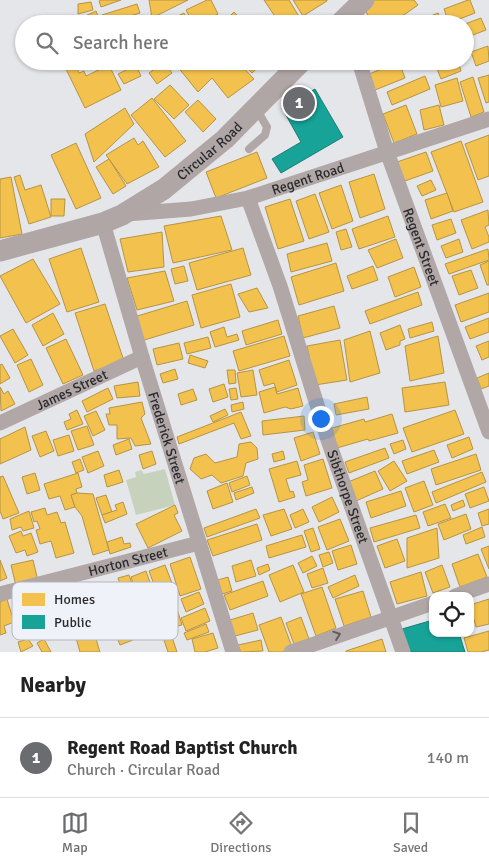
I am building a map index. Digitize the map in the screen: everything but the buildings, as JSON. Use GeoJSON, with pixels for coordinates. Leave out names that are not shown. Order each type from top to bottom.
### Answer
{"type":"FeatureCollection","features":[{"type":"Feature","properties":{"kind":"main road"},"geometry":{"type":"LineString","coordinates":[[350,15],[364,0]]}},
{"type":"Feature","properties":{"kind":"main road","name":"Circular Road"},"geometry":{"type":"LineString","coordinates":[[113,219],[164,189],[225,139],[293,70]]}},
{"type":"Feature","properties":{"kind":"main road","name":"Regent Road"},"geometry":{"type":"LineString","coordinates":[[0,252],[113,219]]}},
{"type":"Feature","properties":{"kind":"street","name":"Regent Street"},"geometry":{"type":"LineString","coordinates":[[362,70],[388,152],[489,432]]}},
{"type":"Feature","properties":{"kind":"street","name":"Regent Road"},"geometry":{"type":"LineString","coordinates":[[113,219],[192,209],[248,198],[489,119]]}},
{"type":"Feature","properties":{"kind":"street","name":"Sibthorpe Street"},"geometry":{"type":"LineString","coordinates":[[248,198],[280,286],[328,440],[403,652]]}},
{"type":"Feature","properties":{"kind":"street","name":"Frederick Street"},"geometry":{"type":"LineString","coordinates":[[113,219],[142,357],[176,461],[198,543],[233,652]]}},
{"type":"Feature","properties":{"kind":"street","name":"James Street"},"geometry":{"type":"LineString","coordinates":[[0,423],[142,357]]}},
{"type":"Feature","properties":{"kind":"street","name":"Horton Street"},"geometry":{"type":"LineString","coordinates":[[47,582],[198,543]]}},
{"type":"Feature","properties":{"kind":"street"},"geometry":{"type":"LineString","coordinates":[[466,592],[489,584]]}},
{"type":"Feature","properties":{"kind":"street"},"geometry":{"type":"LineString","coordinates":[[291,652],[429,604]]}},
{"type":"Feature","properties":{"kind":"lane"},"geometry":{"type":"LineString","coordinates":[[249,149],[265,135],[267,127],[256,108]]}},
{"type":"Feature","properties":{"kind":"green space"},"geometry":{"type":"Polygon","coordinates":[[[165,469],[175,505],[136,515],[126,480],[136,477],[135,472],[141,470],[144,474],[165,469]]]}},
{"type":"Feature","properties":{"kind":"place","name":"Regent Road Baptist Church"},"geometry":{"type":"Point","coordinates":[299,103]}}]}
